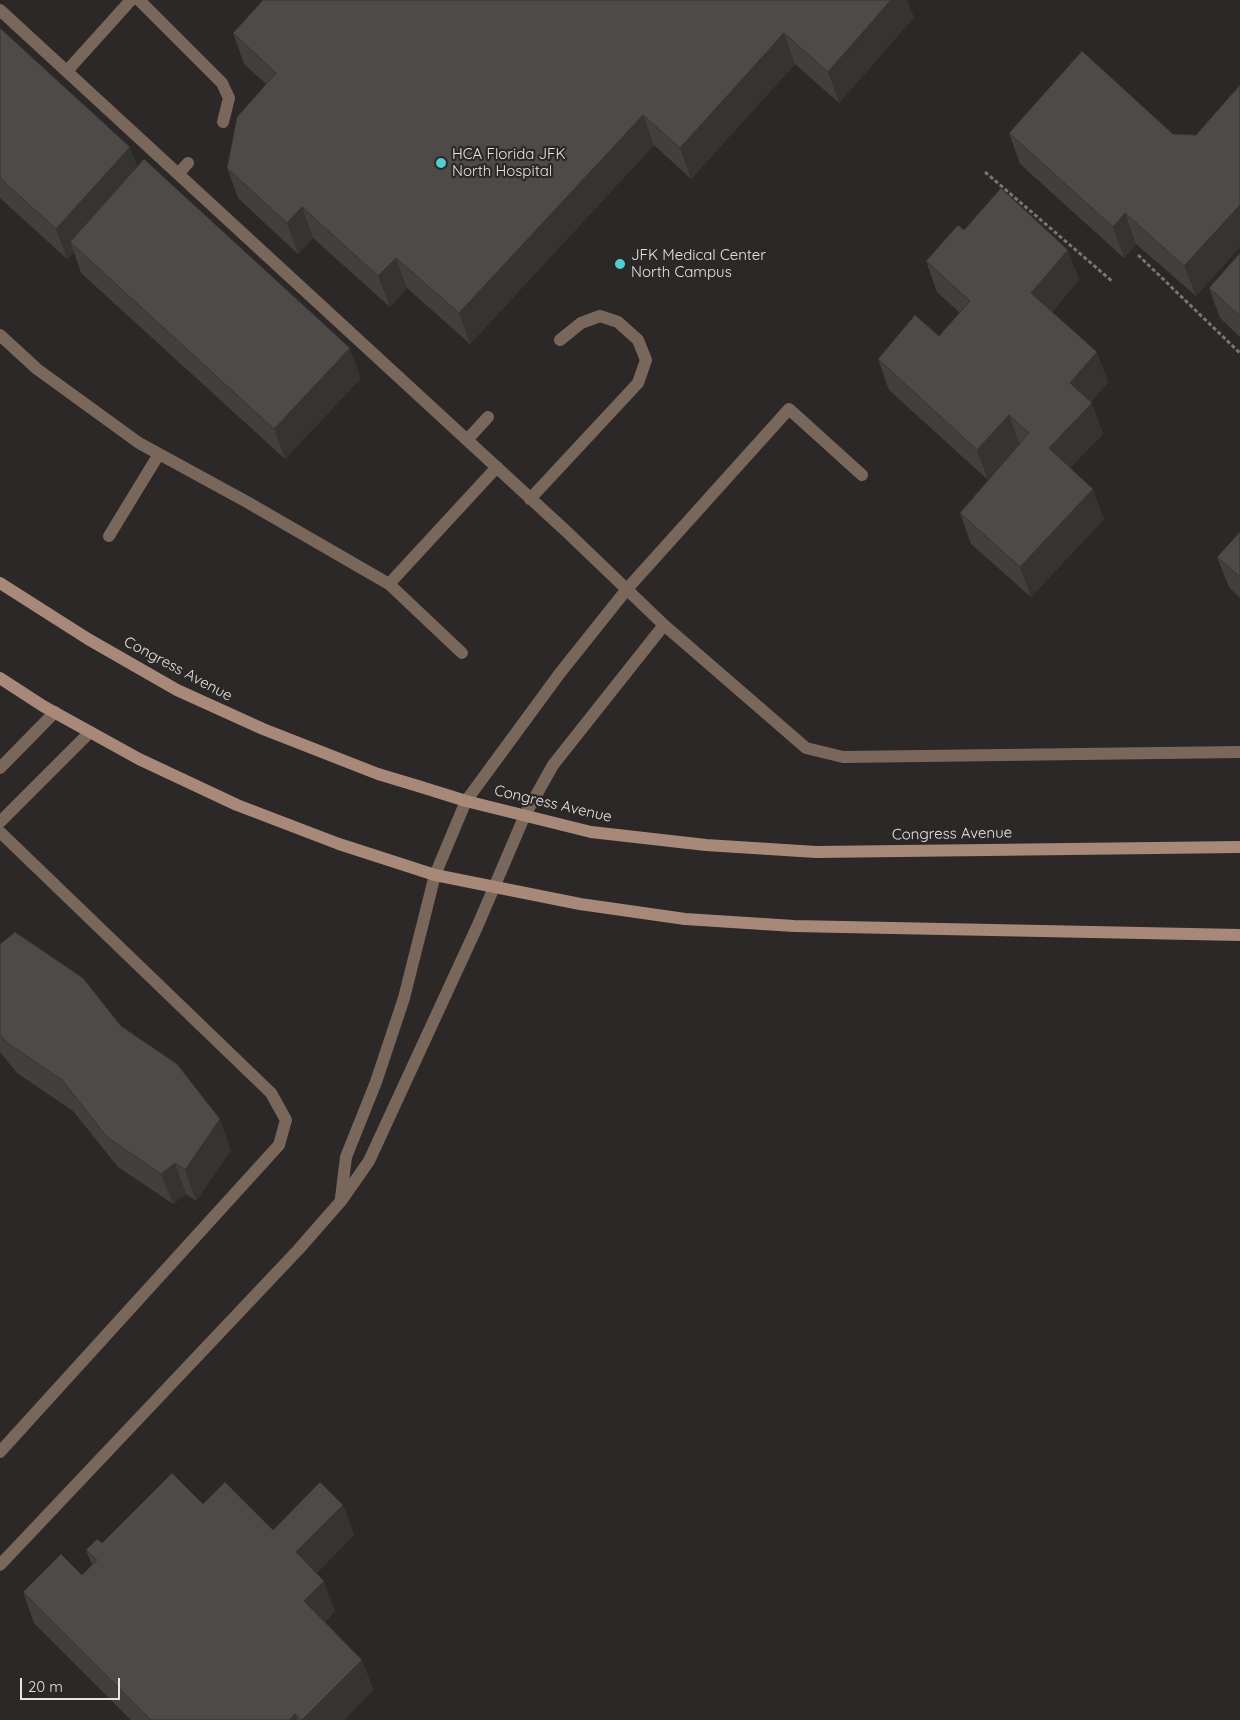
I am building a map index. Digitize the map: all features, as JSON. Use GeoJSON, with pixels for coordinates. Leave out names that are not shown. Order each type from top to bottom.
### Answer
{"type":"FeatureCollection","features":[{"type":"Feature","properties":{"kind":"street","name":"Congress Avenue"},"geometry":{"type":"LineString","coordinates":[[0,583],[88,639],[177,690],[263,729],[369,770],[466,801],[591,832],[706,845],[816,852],[1240,848]]}},
{"type":"Feature","properties":{"kind":"street"},"geometry":{"type":"LineString","coordinates":[[0,678],[139,760],[237,805],[339,844],[435,875],[580,904],[685,920],[794,926],[1240,935]]}},
{"type":"Feature","properties":{"kind":"lane"},"geometry":{"type":"LineString","coordinates":[[67,71],[131,0]]}},
{"type":"Feature","properties":{"kind":"lane"},"geometry":{"type":"LineString","coordinates":[[139,0],[222,83],[229,98],[223,122]]}},
{"type":"Feature","properties":{"kind":"lane"},"geometry":{"type":"LineString","coordinates":[[0,10],[497,467],[664,625],[806,748],[843,757],[1240,752]]}},
{"type":"Feature","properties":{"kind":"lane"},"geometry":{"type":"LineString","coordinates":[[178,174],[188,163]]}},
{"type":"Feature","properties":{"kind":"lane"},"geometry":{"type":"LineString","coordinates":[[530,499],[638,383],[646,360],[638,340],[618,322],[600,316],[581,323],[560,340]]}},
{"type":"Feature","properties":{"kind":"lane"},"geometry":{"type":"LineString","coordinates":[[0,335],[37,369],[139,443],[389,584],[462,653]]}},
{"type":"Feature","properties":{"kind":"lane"},"geometry":{"type":"LineString","coordinates":[[341,1201],[346,1157],[376,1082],[404,998],[435,875],[466,801],[560,673],[628,589],[789,409],[862,475]]}},
{"type":"Feature","properties":{"kind":"lane"},"geometry":{"type":"LineString","coordinates":[[467,440],[488,417]]}},
{"type":"Feature","properties":{"kind":"lane"},"geometry":{"type":"LineString","coordinates":[[110,536],[159,454]]}},
{"type":"Feature","properties":{"kind":"lane"},"geometry":{"type":"LineString","coordinates":[[389,584],[497,467]]}},
{"type":"Feature","properties":{"kind":"lane"},"geometry":{"type":"LineString","coordinates":[[0,1565],[281,1268],[341,1201],[370,1161],[495,887],[525,815],[552,765],[664,625]]}},
{"type":"Feature","properties":{"kind":"lane"},"geometry":{"type":"LineString","coordinates":[[0,768],[55,712]]}},
{"type":"Feature","properties":{"kind":"lane"},"geometry":{"type":"LineString","coordinates":[[0,822],[90,732]]}},
{"type":"Feature","properties":{"kind":"lane"},"geometry":{"type":"LineString","coordinates":[[0,832],[272,1093],[286,1120],[279,1145],[0,1452]]}},
{"type":"Feature","properties":{"kind":"path"},"geometry":{"type":"LineString","coordinates":[[985,172],[1113,282]]}},
{"type":"Feature","properties":{"kind":"path"},"geometry":{"type":"LineString","coordinates":[[1138,255],[1240,353]]}},
{"type":"Feature","properties":{"kind":"building","name":"HCA Florida JFK North Hospital"},"geometry":{"type":"Polygon","coordinates":[[[263,0],[891,0],[828,72],[784,33],[680,148],[643,115],[459,313],[396,258],[378,276],[302,207],[287,223],[227,168],[237,117],[276,73],[233,33],[263,0]]]}},
{"type":"Feature","properties":{"kind":"building"},"geometry":{"type":"Polygon","coordinates":[[[0,28],[130,147],[56,229],[0,178],[0,28]]]}},
{"type":"Feature","properties":{"kind":"building"},"geometry":{"type":"Polygon","coordinates":[[[1082,51],[1173,134],[1196,135],[1240,85],[1240,205],[1184,266],[1125,213],[1113,227],[1009,133],[1082,51]]]}},
{"type":"Feature","properties":{"kind":"building"},"geometry":{"type":"Polygon","coordinates":[[[144,159],[350,348],[274,429],[70,242],[144,159]]]}},
{"type":"Feature","properties":{"kind":"building"},"geometry":{"type":"Polygon","coordinates":[[[1001,188],[1068,250],[1031,293],[1097,352],[1070,383],[1092,403],[1049,448],[1093,489],[1020,567],[960,513],[1029,433],[1009,415],[977,450],[878,359],[915,315],[939,336],[970,301],[926,261],[958,225],[964,230],[1001,188]]]}},
{"type":"Feature","properties":{"kind":"building"},"geometry":{"type":"Polygon","coordinates":[[[1240,253],[1240,316],[1209,288],[1240,253]]]}},
{"type":"Feature","properties":{"kind":"building"},"geometry":{"type":"Polygon","coordinates":[[[1240,532],[1240,577],[1217,557],[1240,532]]]}},
{"type":"Feature","properties":{"kind":"building"},"geometry":{"type":"Polygon","coordinates":[[[15,932],[83,978],[121,1026],[177,1064],[220,1119],[185,1170],[175,1163],[161,1174],[107,1137],[62,1080],[6,1042],[0,1035],[0,944],[15,932]]]}},
{"type":"Feature","properties":{"kind":"building"},"geometry":{"type":"Polygon","coordinates":[[[172,1473],[203,1504],[225,1482],[273,1530],[320,1482],[343,1505],[296,1552],[324,1581],[304,1601],[362,1660],[302,1720],[295,1714],[289,1720],[151,1720],[23,1592],[61,1554],[82,1575],[97,1560],[86,1550],[97,1539],[102,1543],[172,1473]]]}},
{"type":"Feature","properties":{"kind":"place","name":"HCA Florida JFK North Hospital"},"geometry":{"type":"Point","coordinates":[441,163]}},
{"type":"Feature","properties":{"kind":"place","name":"JFK Medical Center North Campus"},"geometry":{"type":"Point","coordinates":[620,264]}}]}
